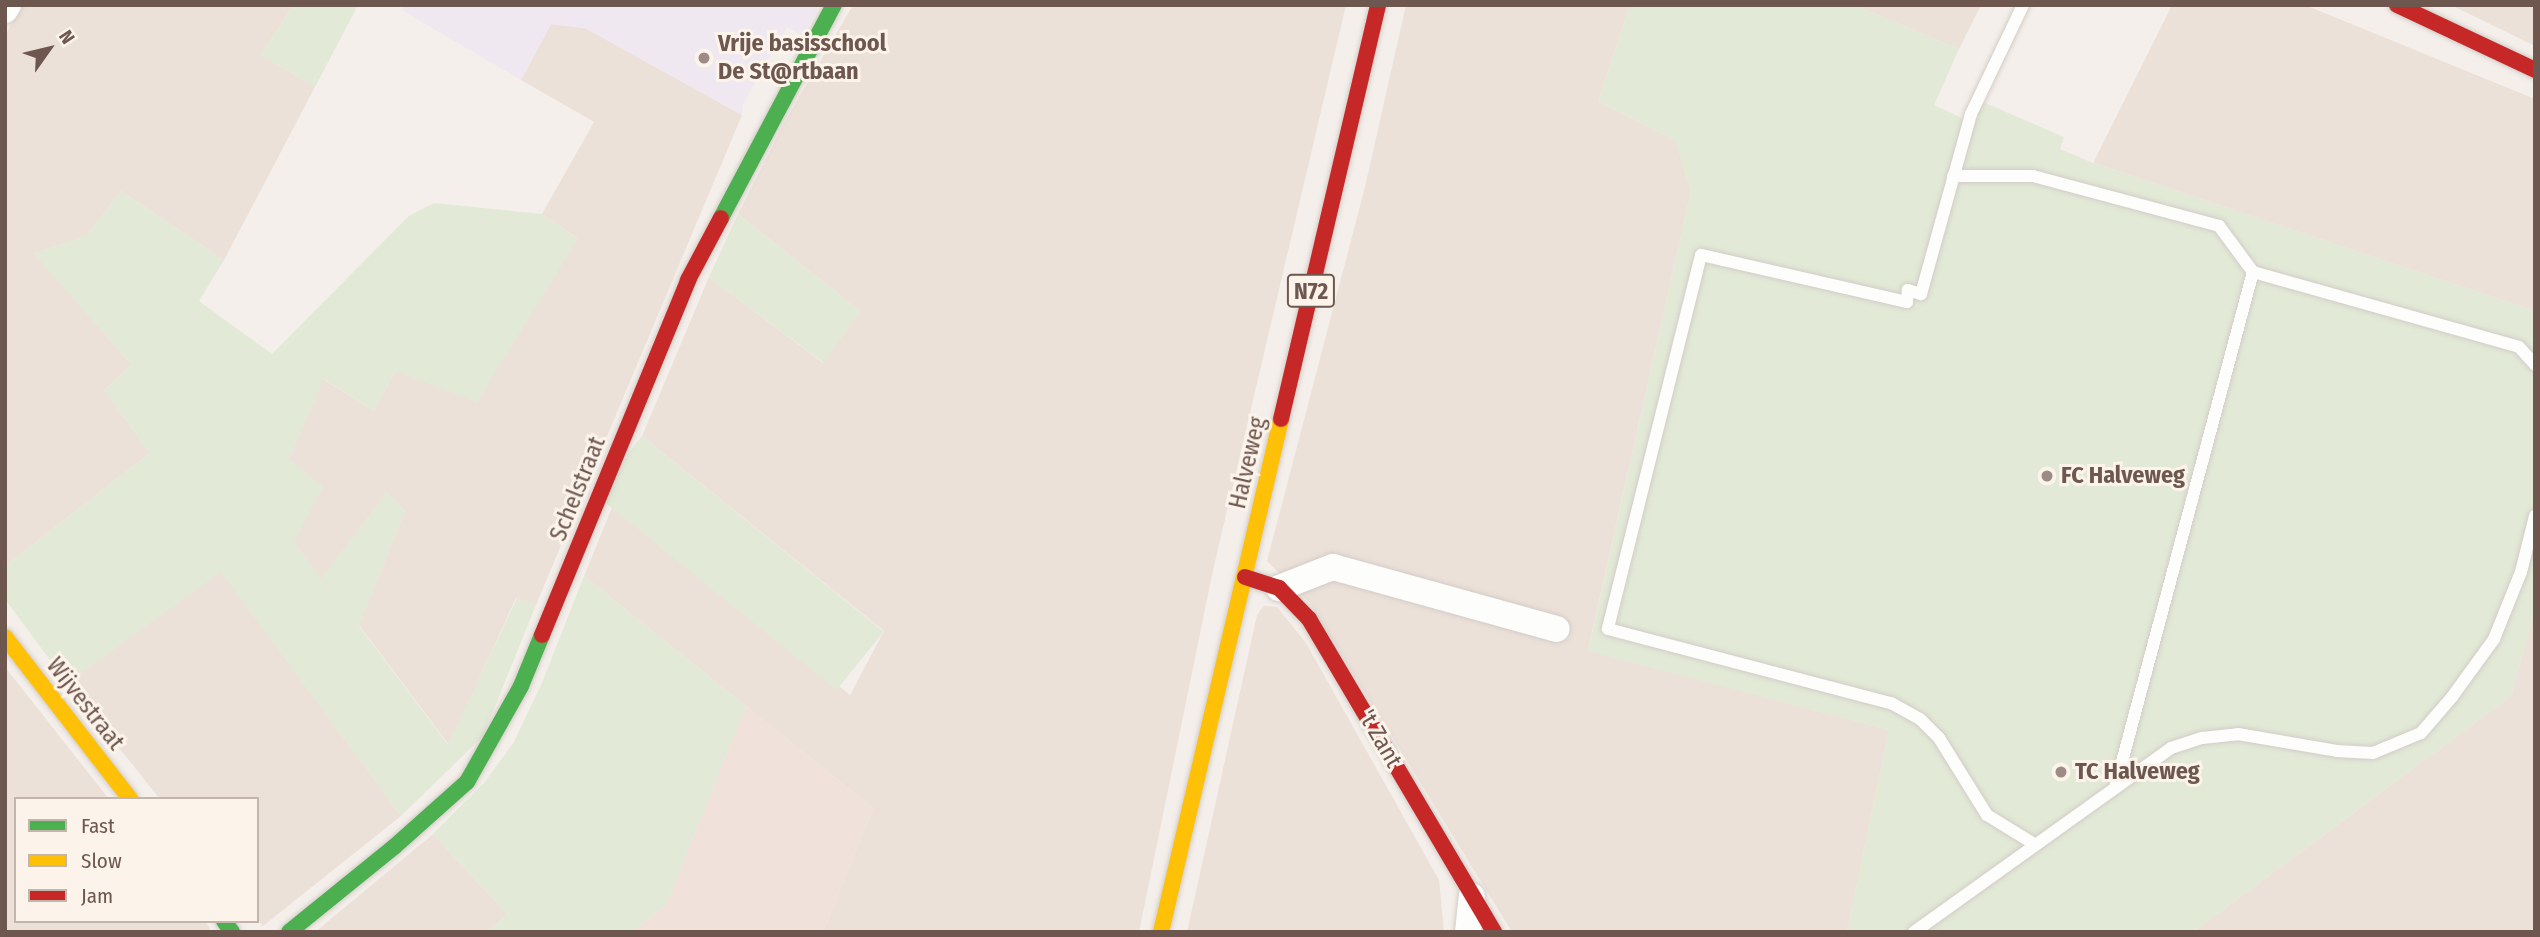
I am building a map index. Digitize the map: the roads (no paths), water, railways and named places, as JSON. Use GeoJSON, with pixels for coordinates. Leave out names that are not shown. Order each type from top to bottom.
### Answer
{"type":"FeatureCollection","features":[{"type":"Feature","properties":{"kind":"street"},"geometry":{"type":"LineString","coordinates":[[5,10],[8,5]]}},
{"type":"Feature","properties":{"kind":"street","name":"Schelstraat"},"geometry":{"type":"LineString","coordinates":[[289,932],[394,847],[467,782],[521,687],[688,280],[834,5]]}},
{"type":"Feature","properties":{"kind":"street","name":"Halveweg"},"geometry":{"type":"LineString","coordinates":[[1161,932],[1378,5]]}},
{"type":"Feature","properties":{"kind":"street"},"geometry":{"type":"LineString","coordinates":[[2397,5],[2535,70]]}},
{"type":"Feature","properties":{"kind":"street"},"geometry":{"type":"LineString","coordinates":[[1279,589],[1333,567],[1557,629]]}},
{"type":"Feature","properties":{"kind":"street","name":"'t Zant"},"geometry":{"type":"LineString","coordinates":[[1245,577],[1279,589],[1309,619],[1494,932]]}},
{"type":"Feature","properties":{"kind":"street","name":"Wijvestraat"},"geometry":{"type":"LineString","coordinates":[[5,637],[128,797]]}},
{"type":"Feature","properties":{"kind":"street"},"geometry":{"type":"LineString","coordinates":[[1468,932],[1472,896]]}},
{"type":"Feature","properties":{"kind":"lane"},"geometry":{"type":"LineString","coordinates":[[2023,5],[1971,114],[1921,294],[1908,290],[1907,302],[1701,254],[1608,629],[1891,703],[1920,719],[1939,738],[1987,816],[2036,845]]}},
{"type":"Feature","properties":{"kind":"lane"},"geometry":{"type":"LineString","coordinates":[[1953,176],[2033,176],[2219,226],[2253,272],[2519,347],[2535,365]]}},
{"type":"Feature","properties":{"kind":"lane"},"geometry":{"type":"LineString","coordinates":[[2115,788],[2253,272]]}},
{"type":"Feature","properties":{"kind":"lane"},"geometry":{"type":"LineString","coordinates":[[1914,932],[2171,748],[2202,738],[2238,734],[2337,751],[2373,753],[2421,733],[2452,697],[2494,639],[2521,572],[2535,516]]}},
{"type":"Feature","properties":{"kind":"place","name":"Vrije basisschool De St@rtbaan"},"geometry":{"type":"Point","coordinates":[704,58]}},
{"type":"Feature","properties":{"kind":"place","name":"FC Halveweg"},"geometry":{"type":"Point","coordinates":[2047,476]}},
{"type":"Feature","properties":{"kind":"place","name":"TC Halveweg"},"geometry":{"type":"Point","coordinates":[2061,772]}}]}
